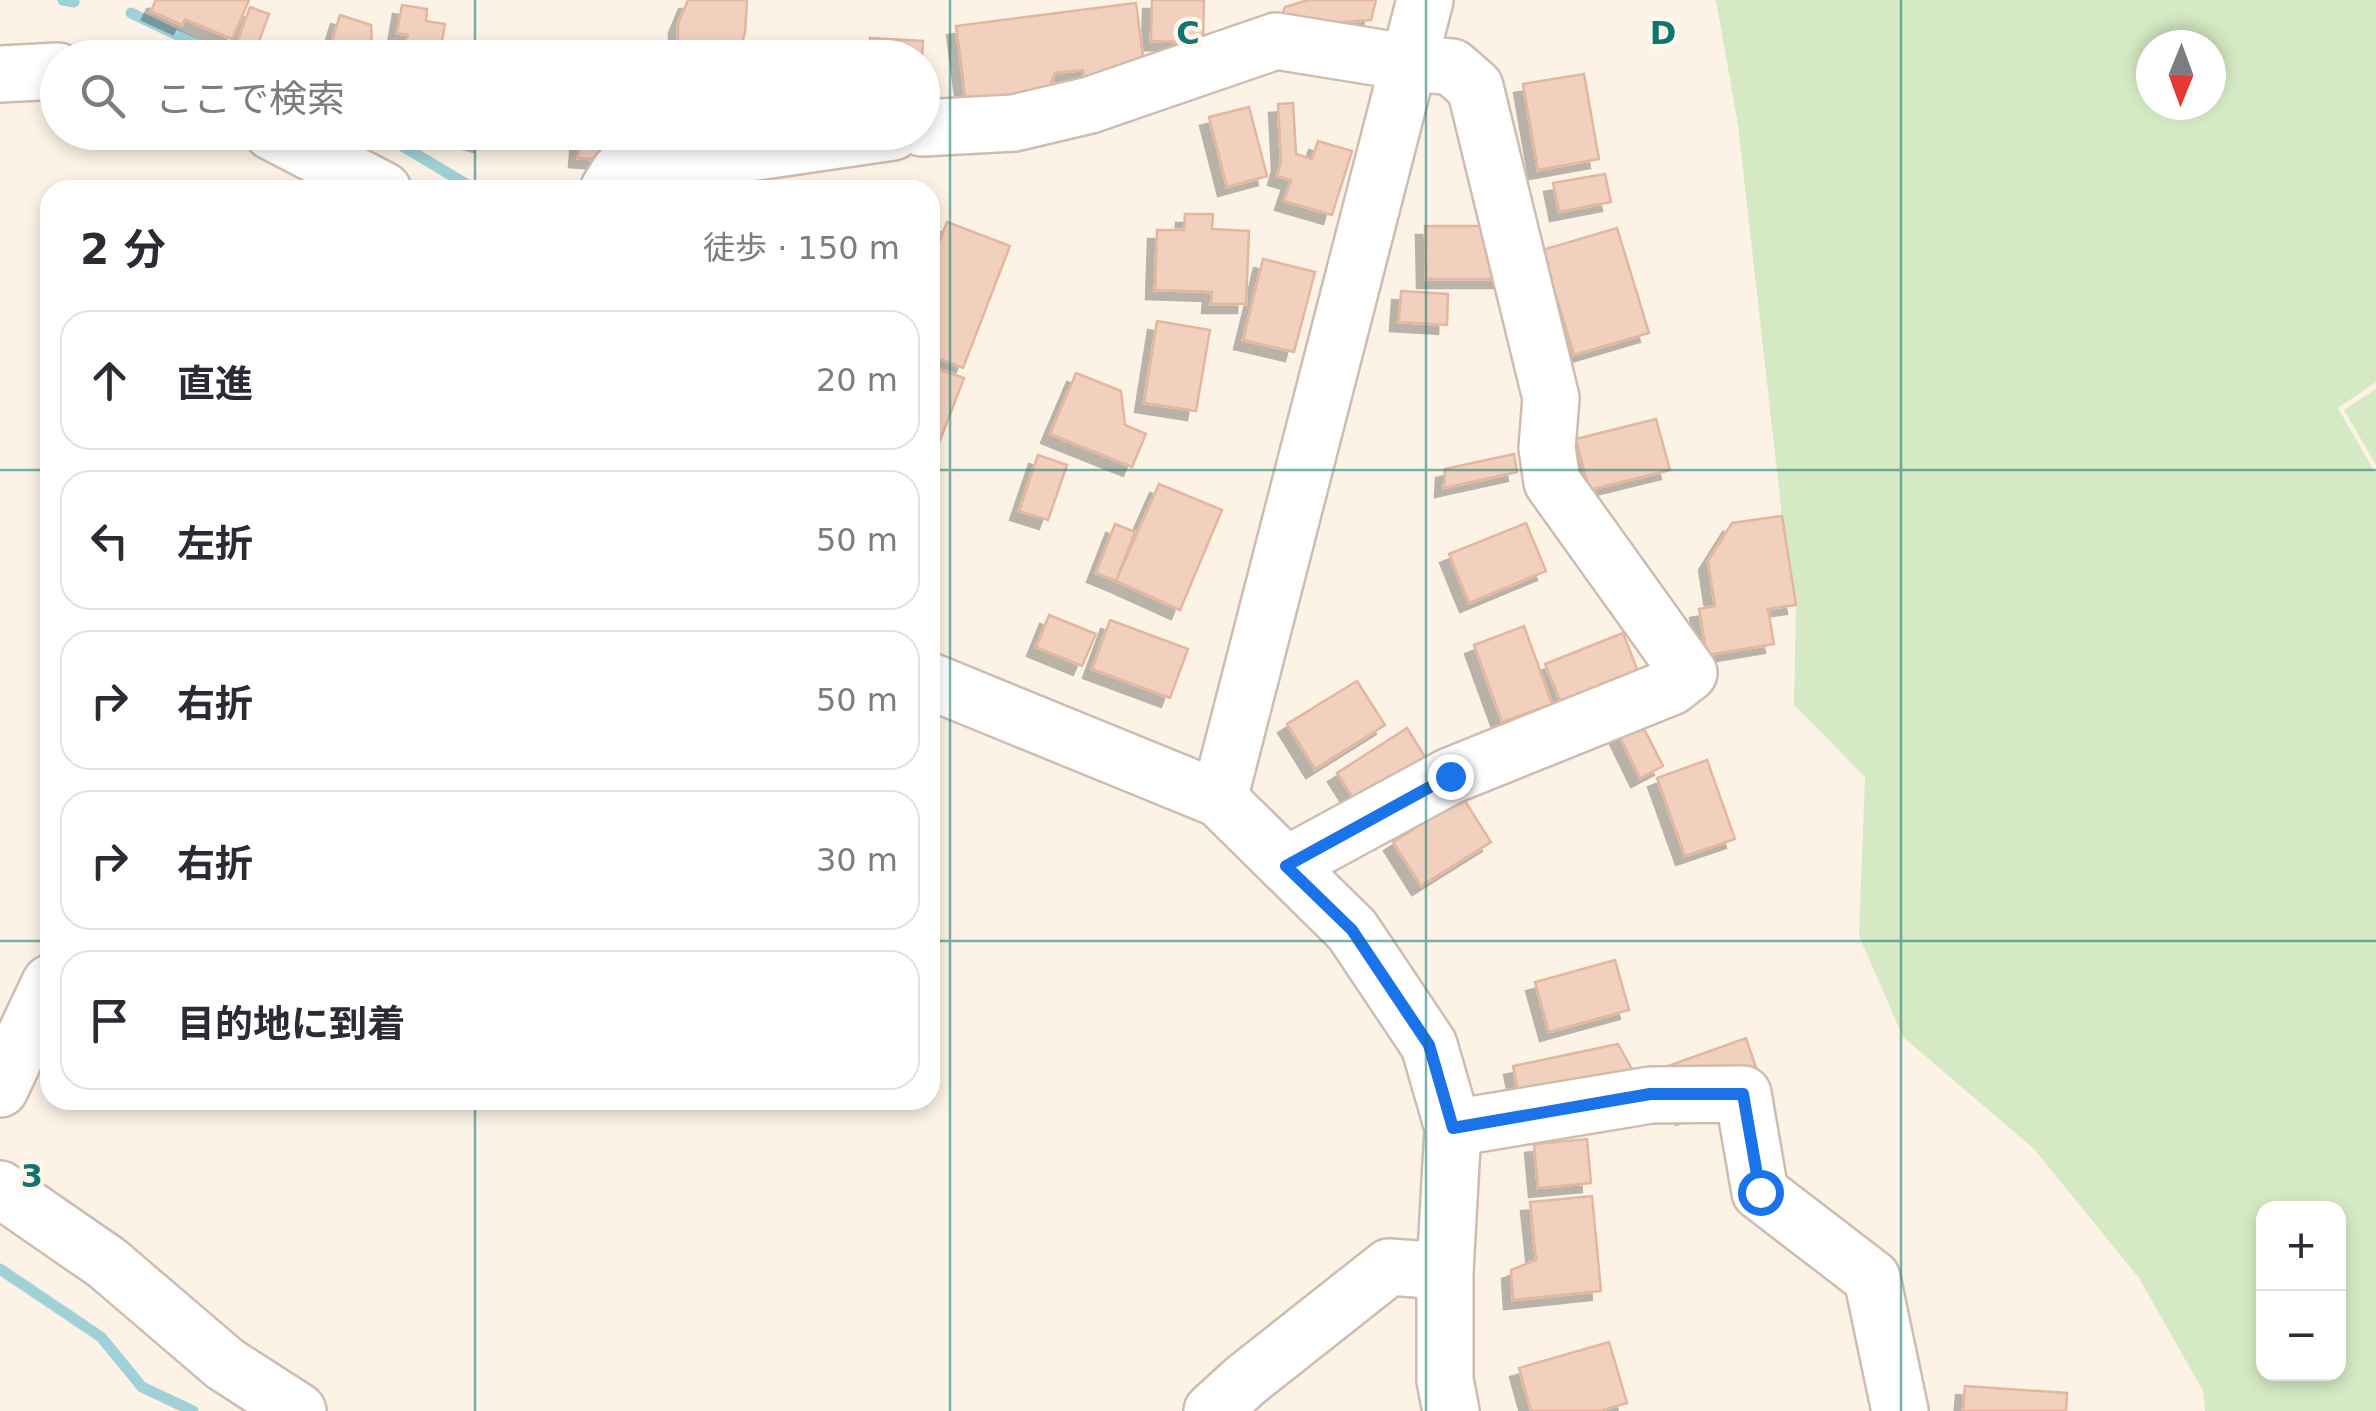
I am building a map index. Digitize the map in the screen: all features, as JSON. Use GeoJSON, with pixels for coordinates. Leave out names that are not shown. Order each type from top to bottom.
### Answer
{"type":"FeatureCollection","features":[{"type":"Feature","properties":{"kind":"street"},"geometry":{"type":"LineString","coordinates":[[1219,800],[1412,63],[1425,0]]}},
{"type":"Feature","properties":{"kind":"street"},"geometry":{"type":"LineString","coordinates":[[940,127],[1014,123],[1090,105],[1276,41],[1452,66],[1475,87],[1551,398],[1546,448],[1552,482],[1689,674],[1671,687],[1450,776],[1286,866]]}},
{"type":"Feature","properties":{"kind":"street"},"geometry":{"type":"LineString","coordinates":[[0,74],[40,72]]}},
{"type":"Feature","properties":{"kind":"street"},"geometry":{"type":"LineString","coordinates":[[306,150],[364,180]]}},
{"type":"Feature","properties":{"kind":"street"},"geometry":{"type":"LineString","coordinates":[[614,180],[619,172],[770,150]]}},
{"type":"Feature","properties":{"kind":"street"},"geometry":{"type":"LineString","coordinates":[[940,684],[1219,800],[1352,930],[1429,1045],[1453,1128],[1444,1380],[1451,1411]]}},
{"type":"Feature","properties":{"kind":"street"},"geometry":{"type":"LineString","coordinates":[[0,1089],[40,1005]]}},
{"type":"Feature","properties":{"kind":"street"},"geometry":{"type":"LineString","coordinates":[[1453,1128],[1650,1094],[1743,1094],[1760,1192],[1872,1278],[1900,1411]]}},
{"type":"Feature","properties":{"kind":"street"},"geometry":{"type":"LineString","coordinates":[[0,1188],[107,1264],[225,1364],[298,1411]]}},
{"type":"Feature","properties":{"kind":"street"},"geometry":{"type":"LineString","coordinates":[[1212,1411],[1390,1266],[1446,1271]]}},
{"type":"Feature","properties":{"kind":"green space"},"geometry":{"type":"Polygon","coordinates":[[[1716,0],[2376,0],[2376,382],[2338,408],[2376,474],[2376,1411],[2205,1411],[2203,1391],[2139,1278],[2034,1149],[1903,1037],[1859,936],[1865,777],[1794,705],[1796,605],[1782,516],[1738,125],[1716,0]]]}},
{"type":"Feature","properties":{"kind":"green space"},"geometry":{"type":"Polygon","coordinates":[[[2376,389],[2376,465],[2344,410],[2376,389]]]}},
{"type":"Feature","properties":{"kind":"building"},"geometry":{"type":"Polygon","coordinates":[[[156,0],[249,0],[232,39],[185,19],[182,25],[151,11],[156,0]]]}},
{"type":"Feature","properties":{"kind":"building"},"geometry":{"type":"Polygon","coordinates":[[[688,0],[747,0],[743,40],[678,40],[678,24],[688,0]]]}},
{"type":"Feature","properties":{"kind":"building"},"geometry":{"type":"Polygon","coordinates":[[[1152,0],[1204,0],[1203,43],[1151,41],[1152,0]]]}},
{"type":"Feature","properties":{"kind":"building"},"geometry":{"type":"Polygon","coordinates":[[[1308,0],[1376,0],[1371,20],[1277,27],[1285,7],[1308,0]]]}},
{"type":"Feature","properties":{"kind":"building"},"geometry":{"type":"Polygon","coordinates":[[[1136,3],[1147,87],[1087,94],[1083,70],[1055,73],[1048,92],[966,102],[956,26],[1136,3]]]}},
{"type":"Feature","properties":{"kind":"building"},"geometry":{"type":"Polygon","coordinates":[[[402,5],[427,9],[426,21],[445,24],[442,40],[407,40],[408,35],[397,33],[402,5]]]}},
{"type":"Feature","properties":{"kind":"building"},"geometry":{"type":"Polygon","coordinates":[[[250,7],[269,14],[259,40],[238,40],[250,7]]]}},
{"type":"Feature","properties":{"kind":"building"},"geometry":{"type":"Polygon","coordinates":[[[340,15],[371,25],[372,40],[332,40],[340,15]]]}},
{"type":"Feature","properties":{"kind":"building"},"geometry":{"type":"Polygon","coordinates":[[[1584,74],[1599,159],[1538,170],[1523,84],[1584,74]]]}},
{"type":"Feature","properties":{"kind":"building"},"geometry":{"type":"Polygon","coordinates":[[[1293,103],[1296,154],[1312,159],[1318,141],[1352,151],[1332,215],[1284,201],[1291,180],[1277,176],[1281,162],[1278,104],[1293,103]]]}},
{"type":"Feature","properties":{"kind":"building"},"geometry":{"type":"Polygon","coordinates":[[[1249,107],[1267,176],[1227,187],[1209,117],[1249,107]]]}},
{"type":"Feature","properties":{"kind":"building"},"geometry":{"type":"Polygon","coordinates":[[[579,150],[621,150],[620,161],[578,158],[579,150]]]}},
{"type":"Feature","properties":{"kind":"building"},"geometry":{"type":"Polygon","coordinates":[[[1605,174],[1611,202],[1559,212],[1553,183],[1605,174]]]}},
{"type":"Feature","properties":{"kind":"building"},"geometry":{"type":"Polygon","coordinates":[[[1185,214],[1213,214],[1212,229],[1249,231],[1246,304],[1211,304],[1212,292],[1155,290],[1157,230],[1184,230],[1185,214]]]}},
{"type":"Feature","properties":{"kind":"building"},"geometry":{"type":"Polygon","coordinates":[[[947,222],[1010,246],[963,368],[940,359],[940,240],[947,222]]]}},
{"type":"Feature","properties":{"kind":"building"},"geometry":{"type":"Polygon","coordinates":[[[1425,226],[1508,226],[1509,279],[1426,279],[1425,226]]]}},
{"type":"Feature","properties":{"kind":"building"},"geometry":{"type":"Polygon","coordinates":[[[1617,228],[1649,333],[1574,355],[1542,250],[1617,228]]]}},
{"type":"Feature","properties":{"kind":"building"},"geometry":{"type":"Polygon","coordinates":[[[1263,259],[1315,272],[1294,352],[1243,340],[1263,259]]]}},
{"type":"Feature","properties":{"kind":"building"},"geometry":{"type":"Polygon","coordinates":[[[1401,291],[1448,294],[1447,325],[1399,322],[1401,291]]]}},
{"type":"Feature","properties":{"kind":"building"},"geometry":{"type":"Polygon","coordinates":[[[1157,321],[1210,330],[1196,411],[1144,403],[1157,321]]]}},
{"type":"Feature","properties":{"kind":"building"},"geometry":{"type":"Polygon","coordinates":[[[940,370],[964,378],[940,440],[940,370]]]}},
{"type":"Feature","properties":{"kind":"building"},"geometry":{"type":"Polygon","coordinates":[[[1076,373],[1121,391],[1125,425],[1146,434],[1132,467],[1050,434],[1076,373]]]}},
{"type":"Feature","properties":{"kind":"building"},"geometry":{"type":"Polygon","coordinates":[[[1656,419],[1670,470],[1589,490],[1576,439],[1656,419]]]}},
{"type":"Feature","properties":{"kind":"building"},"geometry":{"type":"Polygon","coordinates":[[[1514,454],[1517,472],[1444,488],[1445,469],[1514,454]]]}},
{"type":"Feature","properties":{"kind":"building"},"geometry":{"type":"Polygon","coordinates":[[[1038,455],[1067,465],[1048,520],[1019,511],[1038,455]]]}},
{"type":"Feature","properties":{"kind":"building"},"geometry":{"type":"Polygon","coordinates":[[[1159,484],[1222,510],[1180,610],[1116,581],[1159,484]]]}},
{"type":"Feature","properties":{"kind":"building"},"geometry":{"type":"Polygon","coordinates":[[[1782,516],[1796,605],[1768,609],[1774,644],[1707,655],[1699,609],[1715,606],[1708,561],[1732,523],[1782,516]]]}},
{"type":"Feature","properties":{"kind":"building"},"geometry":{"type":"Polygon","coordinates":[[[1526,523],[1546,571],[1469,603],[1449,554],[1526,523]]]}},
{"type":"Feature","properties":{"kind":"building"},"geometry":{"type":"Polygon","coordinates":[[[1115,524],[1135,532],[1116,581],[1096,573],[1115,524]]]}},
{"type":"Feature","properties":{"kind":"building"},"geometry":{"type":"Polygon","coordinates":[[[1049,615],[1096,634],[1082,666],[1036,647],[1049,615]]]}},
{"type":"Feature","properties":{"kind":"building"},"geometry":{"type":"Polygon","coordinates":[[[1110,620],[1188,649],[1170,698],[1092,669],[1110,620]]]}},
{"type":"Feature","properties":{"kind":"building"},"geometry":{"type":"Polygon","coordinates":[[[1524,626],[1552,704],[1502,722],[1474,645],[1524,626]]]}},
{"type":"Feature","properties":{"kind":"building"},"geometry":{"type":"Polygon","coordinates":[[[1623,633],[1642,682],[1565,712],[1545,664],[1623,633]]]}},
{"type":"Feature","properties":{"kind":"building"},"geometry":{"type":"Polygon","coordinates":[[[1357,681],[1385,725],[1315,769],[1287,724],[1357,681]]]}},
{"type":"Feature","properties":{"kind":"building"},"geometry":{"type":"Polygon","coordinates":[[[1641,723],[1663,766],[1640,778],[1619,735],[1641,723]]]}},
{"type":"Feature","properties":{"kind":"building"},"geometry":{"type":"Polygon","coordinates":[[[1407,728],[1435,773],[1365,817],[1337,773],[1407,728]]]}},
{"type":"Feature","properties":{"kind":"building"},"geometry":{"type":"Polygon","coordinates":[[[1707,760],[1735,839],[1685,856],[1657,778],[1707,760]]]}},
{"type":"Feature","properties":{"kind":"building"},"geometry":{"type":"Polygon","coordinates":[[[1463,798],[1491,842],[1421,886],[1393,842],[1463,798]]]}},
{"type":"Feature","properties":{"kind":"building"},"geometry":{"type":"Polygon","coordinates":[[[1615,960],[1629,1010],[1549,1032],[1535,982],[1615,960]]]}},
{"type":"Feature","properties":{"kind":"building"},"geometry":{"type":"Polygon","coordinates":[[[1746,1038],[1763,1088],[1685,1116],[1668,1066],[1746,1038]]]}},
{"type":"Feature","properties":{"kind":"building"},"geometry":{"type":"Polygon","coordinates":[[[1618,1044],[1654,1109],[1527,1135],[1513,1066],[1618,1044]]]}},
{"type":"Feature","properties":{"kind":"building"},"geometry":{"type":"Polygon","coordinates":[[[1587,1139],[1591,1183],[1538,1188],[1534,1144],[1587,1139]]]}},
{"type":"Feature","properties":{"kind":"building"},"geometry":{"type":"Polygon","coordinates":[[[1592,1196],[1601,1291],[1513,1300],[1511,1270],[1536,1260],[1530,1202],[1592,1196]]]}},
{"type":"Feature","properties":{"kind":"building"},"geometry":{"type":"Polygon","coordinates":[[[1609,1342],[1627,1403],[1599,1411],[1531,1411],[1519,1368],[1609,1342]]]}},
{"type":"Feature","properties":{"kind":"building"},"geometry":{"type":"Polygon","coordinates":[[[1965,1386],[2067,1393],[2066,1411],[1963,1411],[1965,1386]]]}},
{"type":"Feature","properties":{"kind":"waterway"},"geometry":{"type":"LineString","coordinates":[[63,0],[74,2]]}},
{"type":"Feature","properties":{"kind":"waterway"},"geometry":{"type":"LineString","coordinates":[[131,13],[188,40]]}},
{"type":"Feature","properties":{"kind":"waterway"},"geometry":{"type":"LineString","coordinates":[[409,150],[459,180]]}},
{"type":"Feature","properties":{"kind":"waterway"},"geometry":{"type":"LineString","coordinates":[[0,1269],[101,1337],[142,1387],[193,1411]]}},
{"type":"Feature","properties":{"kind":"route"},"geometry":{"type":"LineString","coordinates":[[1450,776],[1286,866],[1352,930],[1429,1045],[1453,1128],[1650,1094],[1743,1094],[1760,1192]]}}]}
